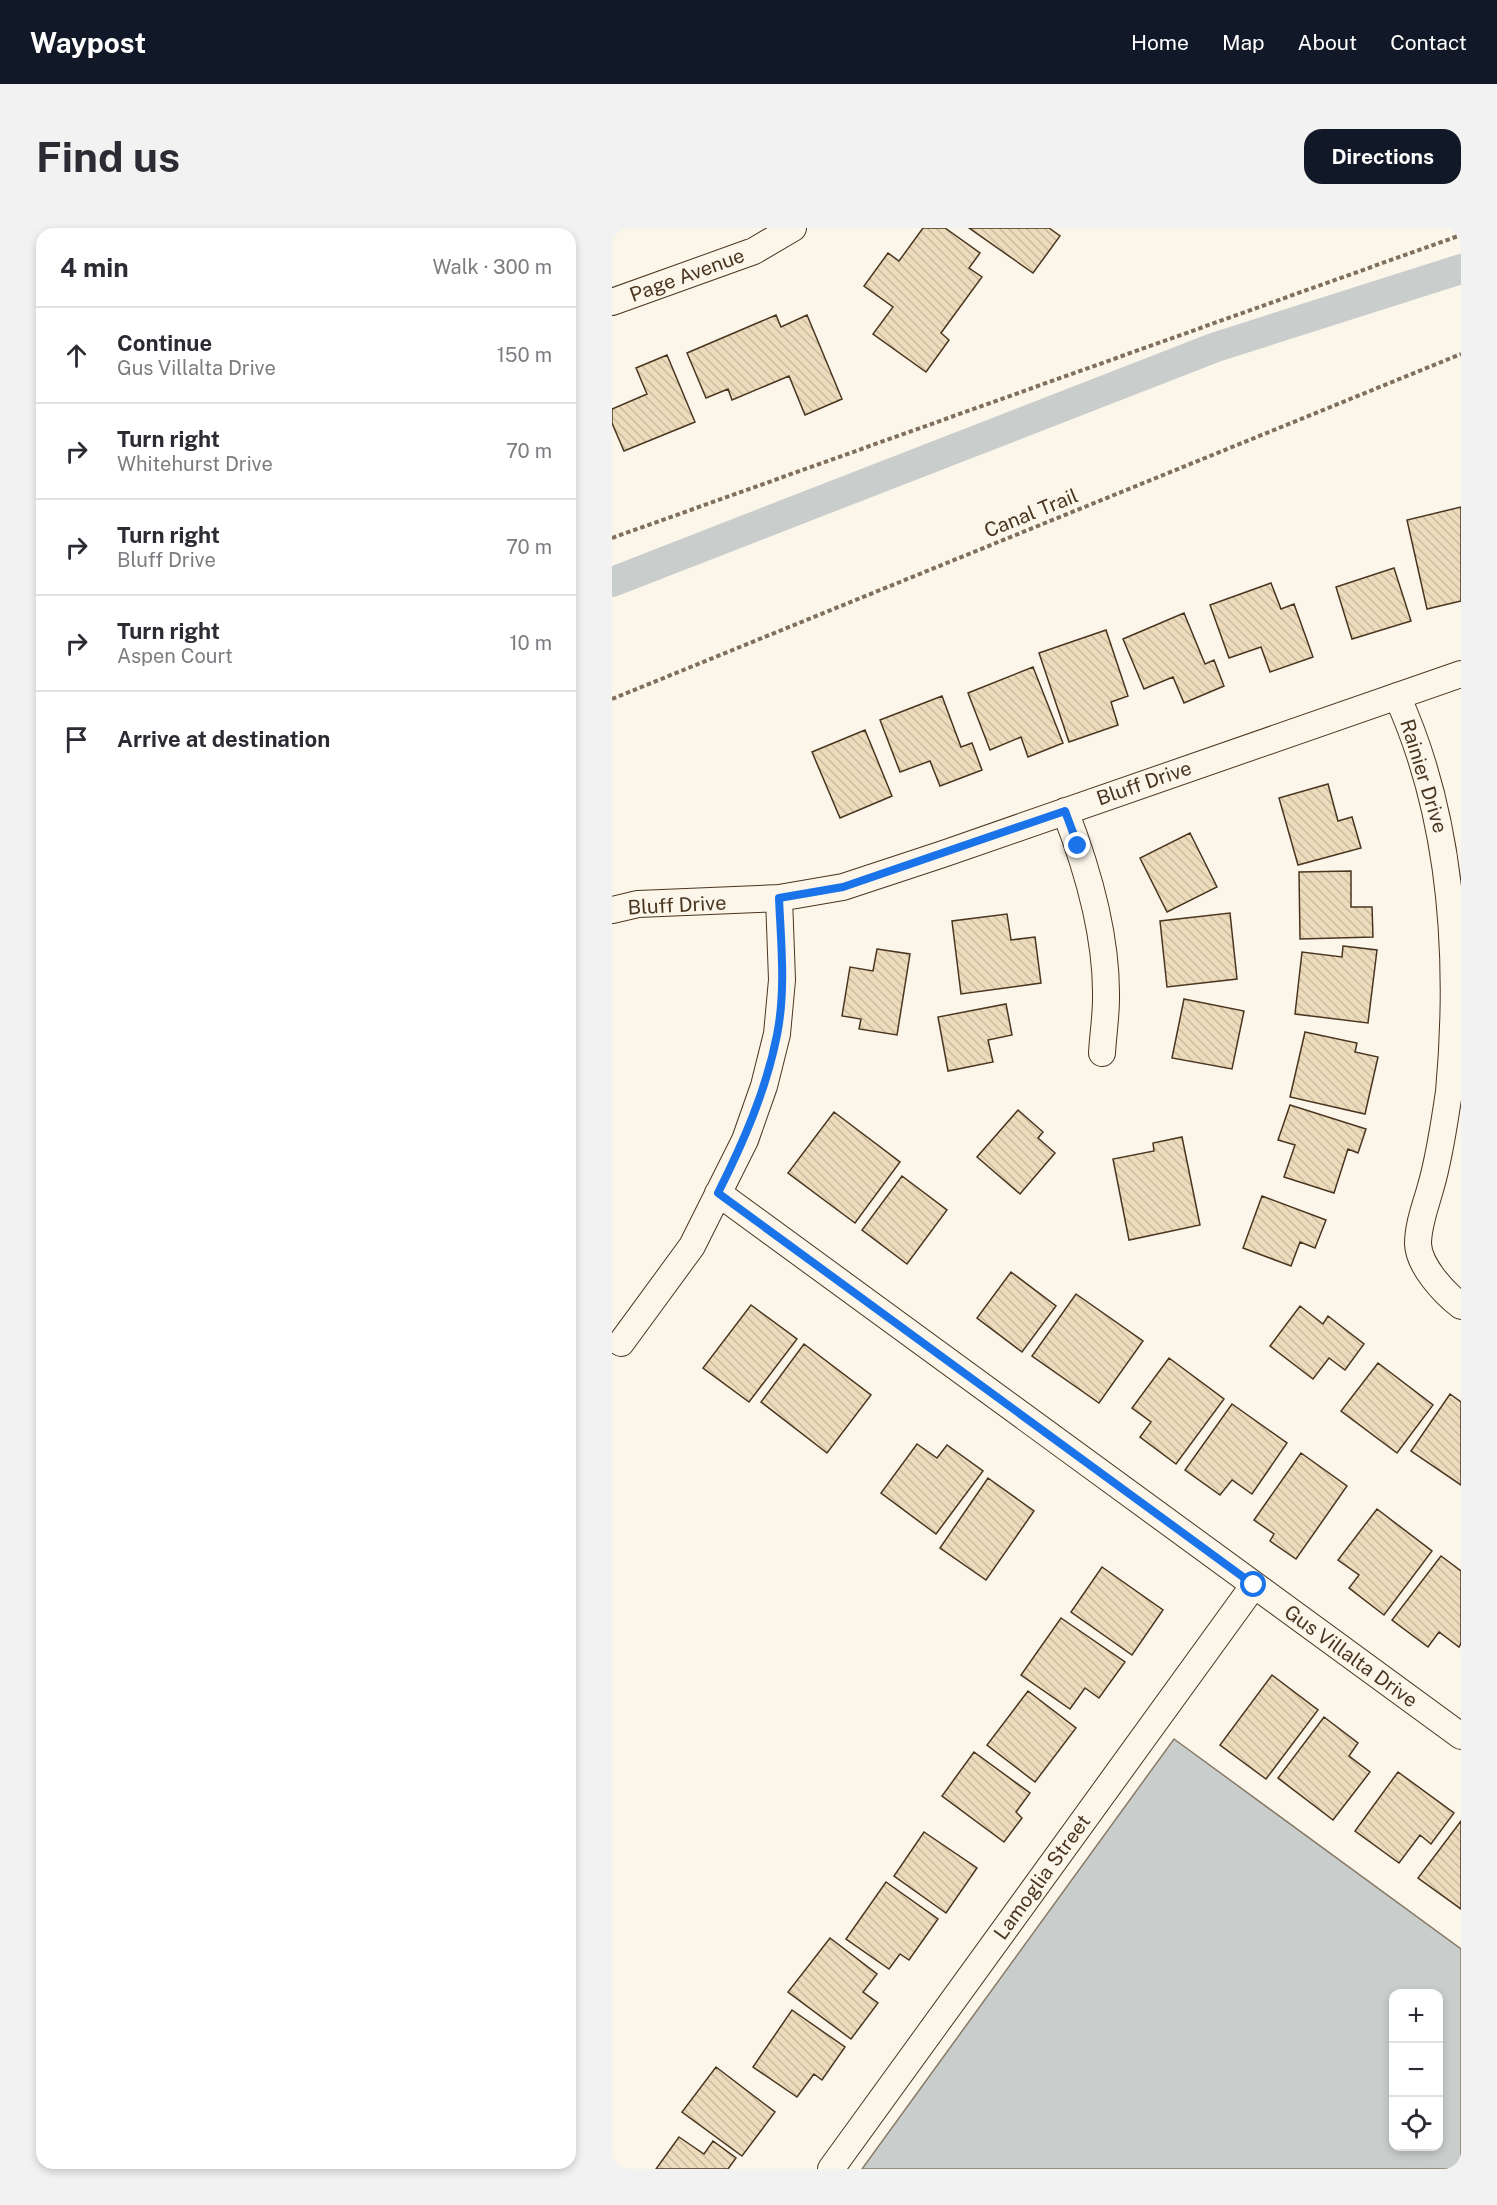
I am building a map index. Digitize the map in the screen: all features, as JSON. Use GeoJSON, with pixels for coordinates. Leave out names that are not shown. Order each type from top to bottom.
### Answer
{"type":"FeatureCollection","features":[{"type":"Feature","properties":{"kind":"street","name":"Page Avenue"},"geometry":{"type":"LineString","coordinates":[[612,302],[754,251],[793,228]]}},
{"type":"Feature","properties":{"kind":"street","name":"Bluff Drive"},"geometry":{"type":"LineString","coordinates":[[612,910],[638,904],[779,898],[843,887],[1461,674]]}},
{"type":"Feature","properties":{"kind":"street","name":"Rainier Drive"},"geometry":{"type":"LineString","coordinates":[[1397,696],[1412,729],[1434,797],[1450,867],[1458,957],[1452,1077],[1440,1150],[1422,1215],[1418,1245],[1429,1275],[1451,1299],[1461,1306]]}},
{"type":"Feature","properties":{"kind":"street"},"geometry":{"type":"LineString","coordinates":[[1065,811],[1078,846],[1102,944],[1106,998],[1102,1053]]}},
{"type":"Feature","properties":{"kind":"street"},"geometry":{"type":"LineString","coordinates":[[621,1343],[692,1246],[745,1140],[764,1086],[777,1034],[782,980],[779,898]]}},
{"type":"Feature","properties":{"kind":"street","name":"Gus Villalta Drive"},"geometry":{"type":"LineString","coordinates":[[718,1193],[1461,1736]]}},
{"type":"Feature","properties":{"kind":"street","name":"Lamoglia Street"},"geometry":{"type":"LineString","coordinates":[[831,2169],[1254,1585]]}},
{"type":"Feature","properties":{"kind":"path"},"geometry":{"type":"LineString","coordinates":[[612,538],[1461,235]]}},
{"type":"Feature","properties":{"kind":"path","name":"Canal Trail"},"geometry":{"type":"LineString","coordinates":[[612,699],[1461,354]]}},
{"type":"Feature","properties":{"kind":"shaded area"},"geometry":{"type":"Polygon","coordinates":[[[1174,1739],[1461,1949],[1461,2169],[862,2169],[1174,1739]]]}},
{"type":"Feature","properties":{"kind":"building"},"geometry":{"type":"Polygon","coordinates":[[[923,228],[945,228],[980,253],[969,268],[982,277],[941,333],[949,340],[926,372],[873,334],[893,307],[864,286],[888,253],[899,261],[923,228]]]}},
{"type":"Feature","properties":{"kind":"building"},"geometry":{"type":"Polygon","coordinates":[[[969,228],[1049,228],[1060,236],[1033,273],[969,228]]]}},
{"type":"Feature","properties":{"kind":"building"},"geometry":{"type":"Polygon","coordinates":[[[776,315],[781,327],[807,315],[842,399],[805,415],[789,376],[732,400],[728,389],[706,398],[687,353],[776,315]]]}},
{"type":"Feature","properties":{"kind":"building"},"geometry":{"type":"Polygon","coordinates":[[[667,355],[695,422],[624,451],[612,423],[612,409],[647,394],[636,368],[667,355]]]}},
{"type":"Feature","properties":{"kind":"building"},"geometry":{"type":"Polygon","coordinates":[[[1461,507],[1461,601],[1427,609],[1407,520],[1461,507]]]}},
{"type":"Feature","properties":{"kind":"building"},"geometry":{"type":"Polygon","coordinates":[[[1394,568],[1411,621],[1352,639],[1336,587],[1394,568]]]}},
{"type":"Feature","properties":{"kind":"building"},"geometry":{"type":"Polygon","coordinates":[[[1271,583],[1281,609],[1294,604],[1313,657],[1270,672],[1261,647],[1229,658],[1210,605],[1271,583]]]}},
{"type":"Feature","properties":{"kind":"building"},"geometry":{"type":"Polygon","coordinates":[[[1184,613],[1205,664],[1214,660],[1224,686],[1184,703],[1173,677],[1144,689],[1123,639],[1184,613]]]}},
{"type":"Feature","properties":{"kind":"building"},"geometry":{"type":"Polygon","coordinates":[[[1106,630],[1128,696],[1111,702],[1118,725],[1069,742],[1039,653],[1106,630]]]}},
{"type":"Feature","properties":{"kind":"building"},"geometry":{"type":"Polygon","coordinates":[[[1033,667],[1063,743],[1028,757],[1021,737],[990,750],[968,693],[1033,667]]]}},
{"type":"Feature","properties":{"kind":"building"},"geometry":{"type":"Polygon","coordinates":[[[942,696],[961,747],[972,743],[982,770],[940,786],[930,761],[900,772],[880,720],[942,696]]]}},
{"type":"Feature","properties":{"kind":"building"},"geometry":{"type":"Polygon","coordinates":[[[865,730],[892,796],[840,818],[812,752],[865,730]]]}},
{"type":"Feature","properties":{"kind":"building"},"geometry":{"type":"Polygon","coordinates":[[[1328,784],[1338,821],[1352,817],[1361,848],[1298,865],[1279,798],[1328,784]]]}},
{"type":"Feature","properties":{"kind":"building"},"geometry":{"type":"Polygon","coordinates":[[[1190,833],[1217,887],[1167,912],[1140,858],[1190,833]]]}},
{"type":"Feature","properties":{"kind":"building"},"geometry":{"type":"Polygon","coordinates":[[[1351,871],[1351,907],[1372,907],[1373,937],[1300,939],[1299,872],[1351,871]]]}},
{"type":"Feature","properties":{"kind":"building"},"geometry":{"type":"Polygon","coordinates":[[[1230,913],[1237,979],[1167,987],[1160,921],[1230,913]]]}},
{"type":"Feature","properties":{"kind":"building"},"geometry":{"type":"Polygon","coordinates":[[[1007,914],[1011,940],[1035,937],[1041,983],[961,994],[952,921],[1007,914]]]}},
{"type":"Feature","properties":{"kind":"building"},"geometry":{"type":"Polygon","coordinates":[[[1343,946],[1377,950],[1368,1023],[1295,1014],[1302,952],[1342,957],[1343,946]]]}},
{"type":"Feature","properties":{"kind":"building"},"geometry":{"type":"Polygon","coordinates":[[[877,949],[910,954],[897,1035],[859,1029],[861,1019],[842,1016],[850,967],[873,971],[877,949]]]}},
{"type":"Feature","properties":{"kind":"building"},"geometry":{"type":"Polygon","coordinates":[[[1184,999],[1244,1011],[1232,1069],[1172,1058],[1184,999]]]}},
{"type":"Feature","properties":{"kind":"building"},"geometry":{"type":"Polygon","coordinates":[[[1006,1004],[1012,1035],[988,1040],[993,1062],[948,1071],[938,1017],[1006,1004]]]}},
{"type":"Feature","properties":{"kind":"building"},"geometry":{"type":"Polygon","coordinates":[[[1305,1032],[1357,1043],[1355,1052],[1378,1057],[1365,1114],[1290,1097],[1305,1032]]]}},
{"type":"Feature","properties":{"kind":"building"},"geometry":{"type":"Polygon","coordinates":[[[1290,1105],[1366,1129],[1358,1153],[1348,1149],[1334,1193],[1284,1177],[1295,1145],[1278,1140],[1290,1105]]]}},
{"type":"Feature","properties":{"kind":"building"},"geometry":{"type":"Polygon","coordinates":[[[1018,1110],[1043,1132],[1038,1138],[1055,1153],[1020,1194],[977,1157],[1018,1110]]]}},
{"type":"Feature","properties":{"kind":"building"},"geometry":{"type":"Polygon","coordinates":[[[834,1112],[900,1162],[855,1223],[788,1173],[834,1112]]]}},
{"type":"Feature","properties":{"kind":"building"},"geometry":{"type":"Polygon","coordinates":[[[1182,1137],[1200,1225],[1129,1240],[1113,1159],[1154,1151],[1153,1143],[1182,1137]]]}},
{"type":"Feature","properties":{"kind":"building"},"geometry":{"type":"Polygon","coordinates":[[[902,1176],[947,1210],[907,1264],[862,1230],[902,1176]]]}},
{"type":"Feature","properties":{"kind":"building"},"geometry":{"type":"Polygon","coordinates":[[[1262,1196],[1326,1220],[1315,1248],[1300,1242],[1291,1266],[1243,1248],[1262,1196]]]}},
{"type":"Feature","properties":{"kind":"building"},"geometry":{"type":"Polygon","coordinates":[[[1011,1272],[1056,1306],[1022,1352],[977,1318],[1011,1272]]]}},
{"type":"Feature","properties":{"kind":"building"},"geometry":{"type":"Polygon","coordinates":[[[1076,1294],[1143,1341],[1099,1403],[1032,1356],[1076,1294]]]}},
{"type":"Feature","properties":{"kind":"building"},"geometry":{"type":"Polygon","coordinates":[[[751,1305],[797,1339],[749,1402],[703,1368],[751,1305]]]}},
{"type":"Feature","properties":{"kind":"building"},"geometry":{"type":"Polygon","coordinates":[[[1300,1306],[1323,1324],[1328,1316],[1364,1344],[1345,1370],[1329,1358],[1313,1379],[1270,1346],[1300,1306]]]}},
{"type":"Feature","properties":{"kind":"building"},"geometry":{"type":"Polygon","coordinates":[[[804,1344],[871,1395],[827,1453],[761,1402],[804,1344]]]}},
{"type":"Feature","properties":{"kind":"building"},"geometry":{"type":"Polygon","coordinates":[[[1169,1358],[1224,1399],[1176,1464],[1140,1437],[1151,1422],[1132,1408],[1169,1358]]]}},
{"type":"Feature","properties":{"kind":"building"},"geometry":{"type":"Polygon","coordinates":[[[1378,1363],[1433,1405],[1397,1453],[1341,1411],[1378,1363]]]}},
{"type":"Feature","properties":{"kind":"building"},"geometry":{"type":"Polygon","coordinates":[[[1450,1394],[1461,1402],[1461,1485],[1411,1451],[1450,1394]]]}},
{"type":"Feature","properties":{"kind":"building"},"geometry":{"type":"Polygon","coordinates":[[[1232,1404],[1287,1443],[1252,1494],[1232,1480],[1220,1495],[1185,1470],[1232,1404]]]}},
{"type":"Feature","properties":{"kind":"building"},"geometry":{"type":"Polygon","coordinates":[[[917,1444],[937,1458],[947,1445],[983,1471],[936,1534],[881,1493],[917,1444]]]}},
{"type":"Feature","properties":{"kind":"building"},"geometry":{"type":"Polygon","coordinates":[[[1301,1453],[1347,1486],[1296,1559],[1270,1541],[1274,1534],[1254,1520],[1301,1453]]]}},
{"type":"Feature","properties":{"kind":"building"},"geometry":{"type":"Polygon","coordinates":[[[988,1478],[1034,1511],[986,1580],[940,1548],[988,1478]]]}},
{"type":"Feature","properties":{"kind":"building"},"geometry":{"type":"Polygon","coordinates":[[[1377,1509],[1432,1551],[1384,1615],[1349,1588],[1359,1575],[1338,1560],[1377,1509]]]}},
{"type":"Feature","properties":{"kind":"building"},"geometry":{"type":"Polygon","coordinates":[[[1441,1556],[1461,1571],[1461,1643],[1459,1647],[1439,1632],[1428,1647],[1392,1620],[1441,1556]]]}},
{"type":"Feature","properties":{"kind":"building"},"geometry":{"type":"Polygon","coordinates":[[[1102,1567],[1163,1610],[1132,1655],[1071,1612],[1102,1567]]]}},
{"type":"Feature","properties":{"kind":"building"},"geometry":{"type":"Polygon","coordinates":[[[1061,1618],[1125,1662],[1099,1698],[1085,1688],[1070,1709],[1021,1675],[1061,1618]]]}},
{"type":"Feature","properties":{"kind":"building"},"geometry":{"type":"Polygon","coordinates":[[[1272,1675],[1318,1710],[1266,1779],[1220,1745],[1272,1675]]]}},
{"type":"Feature","properties":{"kind":"building"},"geometry":{"type":"Polygon","coordinates":[[[1028,1691],[1076,1728],[1035,1782],[987,1745],[1028,1691]]]}},
{"type":"Feature","properties":{"kind":"building"},"geometry":{"type":"Polygon","coordinates":[[[1324,1717],[1358,1743],[1349,1756],[1370,1772],[1333,1820],[1278,1778],[1324,1717]]]}},
{"type":"Feature","properties":{"kind":"building"},"geometry":{"type":"Polygon","coordinates":[[[974,1752],[1030,1793],[1016,1812],[1022,1818],[1004,1842],[942,1796],[974,1752]]]}},
{"type":"Feature","properties":{"kind":"building"},"geometry":{"type":"Polygon","coordinates":[[[1398,1772],[1454,1813],[1431,1844],[1420,1835],[1399,1863],[1355,1831],[1398,1772]]]}},
{"type":"Feature","properties":{"kind":"building"},"geometry":{"type":"Polygon","coordinates":[[[1461,1821],[1461,1909],[1418,1878],[1461,1821]]]}},
{"type":"Feature","properties":{"kind":"building"},"geometry":{"type":"Polygon","coordinates":[[[924,1832],[977,1868],[946,1913],[894,1876],[924,1832]]]}},
{"type":"Feature","properties":{"kind":"building"},"geometry":{"type":"Polygon","coordinates":[[[886,1882],[938,1919],[909,1960],[900,1954],[889,1969],[846,1939],[886,1882]]]}},
{"type":"Feature","properties":{"kind":"building"},"geometry":{"type":"Polygon","coordinates":[[[830,1938],[877,1974],[863,1992],[878,2003],[851,2039],[788,1992],[830,1938]]]}},
{"type":"Feature","properties":{"kind":"building"},"geometry":{"type":"Polygon","coordinates":[[[792,2010],[845,2047],[822,2080],[814,2074],[797,2097],[753,2067],[792,2010]]]}},
{"type":"Feature","properties":{"kind":"building"},"geometry":{"type":"Polygon","coordinates":[[[716,2067],[775,2112],[742,2156],[682,2112],[716,2067]]]}},
{"type":"Feature","properties":{"kind":"building"},"geometry":{"type":"Polygon","coordinates":[[[679,2137],[704,2154],[713,2141],[736,2158],[728,2169],[656,2169],[679,2137]]]}},
{"type":"Feature","properties":{"kind":"waterway"},"geometry":{"type":"LineString","coordinates":[[612,582],[1216,347],[1461,269]]}},
{"type":"Feature","properties":{"kind":"waterway"},"geometry":{"type":"LineString","coordinates":[[1354,298],[1375,291]]}},
{"type":"Feature","properties":{"kind":"route"},"geometry":{"type":"LineString","coordinates":[[1078,846],[1065,811],[843,887],[779,898],[782,980],[777,1034],[764,1086],[745,1140],[718,1193],[1254,1585]]}}]}
